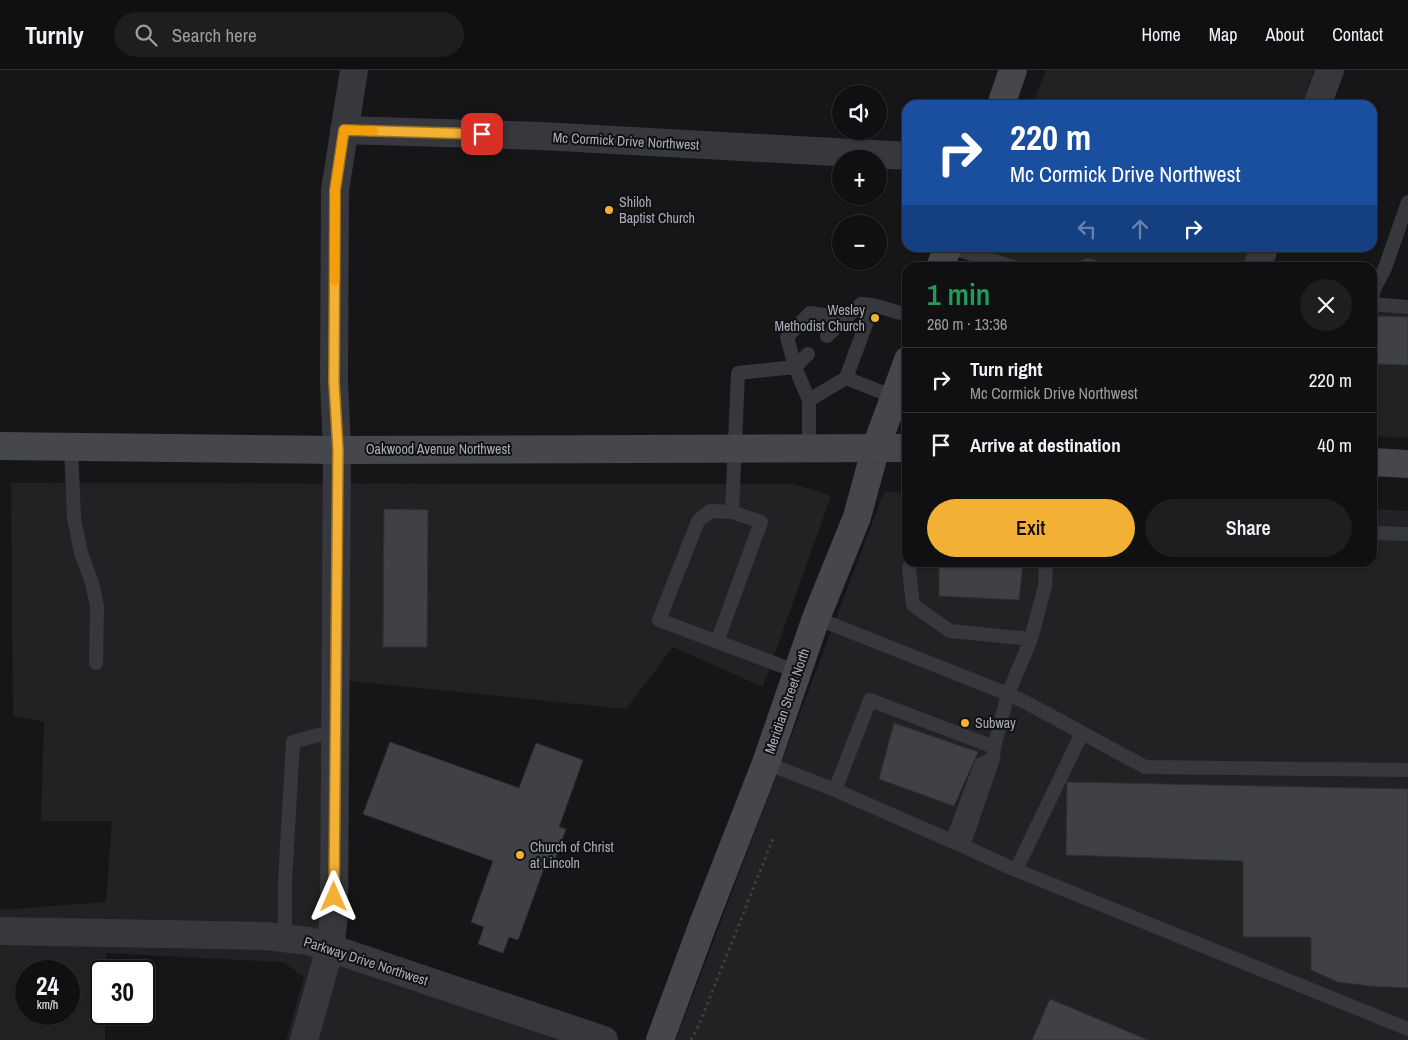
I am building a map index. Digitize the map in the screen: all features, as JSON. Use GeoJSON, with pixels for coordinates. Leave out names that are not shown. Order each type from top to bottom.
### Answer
{"type":"FeatureCollection","features":[{"type":"Feature","properties":{"kind":"street"},"geometry":{"type":"LineString","coordinates":[[304,1040],[330,948],[334,916],[338,450],[334,382],[335,190],[354,70]]}},
{"type":"Feature","properties":{"kind":"street"},"geometry":{"type":"LineString","coordinates":[[1003,100],[1014,70]]}},
{"type":"Feature","properties":{"kind":"street"},"geometry":{"type":"LineString","coordinates":[[1319,100],[1330,70]]}},
{"type":"Feature","properties":{"kind":"street","name":"Mc Cormick Drive Northwest"},"geometry":{"type":"LineString","coordinates":[[344,130],[541,136],[902,156]]}},
{"type":"Feature","properties":{"kind":"street","name":"Meridian Street North"},"geometry":{"type":"LineString","coordinates":[[660,1040],[766,763],[816,618],[857,517],[876,447],[902,376]]}},
{"type":"Feature","properties":{"kind":"street","name":"Oakwood Avenue Northwest"},"geometry":{"type":"LineString","coordinates":[[0,446],[338,450],[902,448]]}},
{"type":"Feature","properties":{"kind":"street"},"geometry":{"type":"LineString","coordinates":[[1377,462],[1408,464]]}},
{"type":"Feature","properties":{"kind":"street","name":"Parkway Drive Northwest"},"geometry":{"type":"LineString","coordinates":[[0,931],[265,936],[309,941],[604,1040]]}},
{"type":"Feature","properties":{"kind":"lane"},"geometry":{"type":"LineString","coordinates":[[1377,284],[1385,268],[1408,202]]}},
{"type":"Feature","properties":{"kind":"lane"},"geometry":{"type":"LineString","coordinates":[[966,252],[997,262]]}},
{"type":"Feature","properties":{"kind":"lane"},"geometry":{"type":"LineString","coordinates":[[827,336],[861,304],[873,305],[902,313]]}},
{"type":"Feature","properties":{"kind":"lane"},"geometry":{"type":"LineString","coordinates":[[1377,304],[1408,307]]}},
{"type":"Feature","properties":{"kind":"lane"},"geometry":{"type":"LineString","coordinates":[[809,400],[846,378],[873,305]]}},
{"type":"Feature","properties":{"kind":"lane"},"geometry":{"type":"LineString","coordinates":[[809,447],[809,400],[795,367],[787,337],[810,314],[846,318]]}},
{"type":"Feature","properties":{"kind":"lane"},"geometry":{"type":"LineString","coordinates":[[732,512],[738,373],[795,367],[808,354]]}},
{"type":"Feature","properties":{"kind":"lane"},"geometry":{"type":"LineString","coordinates":[[846,378],[894,397]]}},
{"type":"Feature","properties":{"kind":"lane"},"geometry":{"type":"LineString","coordinates":[[71,447],[74,518],[81,553],[98,606],[96,663]]}},
{"type":"Feature","properties":{"kind":"lane"},"geometry":{"type":"LineString","coordinates":[[717,642],[761,522],[732,512],[710,511],[698,520],[659,620],[717,642],[798,672]]}},
{"type":"Feature","properties":{"kind":"lane"},"geometry":{"type":"LineString","coordinates":[[1377,533],[1408,534]]}},
{"type":"Feature","properties":{"kind":"lane"},"geometry":{"type":"LineString","coordinates":[[910,567],[913,604],[950,631],[1031,639]]}},
{"type":"Feature","properties":{"kind":"lane"},"geometry":{"type":"LineString","coordinates":[[957,843],[981,764],[994,753],[1008,694],[1031,639],[1046,586],[1046,567]]}},
{"type":"Feature","properties":{"kind":"lane"},"geometry":{"type":"LineString","coordinates":[[816,618],[1008,694],[1030,704],[1144,767],[1408,770]]}},
{"type":"Feature","properties":{"kind":"lane"},"geometry":{"type":"LineString","coordinates":[[835,790],[870,700],[994,753]]}},
{"type":"Feature","properties":{"kind":"lane"},"geometry":{"type":"LineString","coordinates":[[285,938],[285,882],[293,742],[336,730]]}},
{"type":"Feature","properties":{"kind":"lane"},"geometry":{"type":"LineString","coordinates":[[1016,870],[1082,734]]}},
{"type":"Feature","properties":{"kind":"lane"},"geometry":{"type":"LineString","coordinates":[[766,763],[835,790],[1016,870],[1408,1029]]}},
{"type":"Feature","properties":{"kind":"path"},"geometry":{"type":"LineString","coordinates":[[691,1040],[699,1025],[774,836]]}},
{"type":"Feature","properties":{"kind":"shaded area"},"geometry":{"type":"Polygon","coordinates":[[[1046,70],[1314,70],[1304,100],[1034,100],[1046,70]]]}},
{"type":"Feature","properties":{"kind":"shaded area"},"geometry":{"type":"Polygon","coordinates":[[[975,252],[1250,252],[1246,262],[971,262],[975,252]]]}},
{"type":"Feature","properties":{"kind":"shaded area"},"geometry":{"type":"Polygon","coordinates":[[[1377,310],[1408,311],[1408,438],[1377,436],[1377,310]]]}},
{"type":"Feature","properties":{"kind":"shaded area"},"geometry":{"type":"Polygon","coordinates":[[[11,483],[794,484],[831,496],[763,687],[673,647],[626,709],[341,680],[328,948],[559,1040],[286,1040],[304,977],[283,962],[106,953],[106,960],[90,960],[90,1025],[105,1025],[105,1040],[0,1040],[0,910],[106,902],[112,821],[41,821],[44,722],[13,716],[11,483]]]}},
{"type":"Feature","properties":{"kind":"shaded area"},"geometry":{"type":"Polygon","coordinates":[[[884,492],[902,493],[902,567],[1377,567],[1377,509],[1408,511],[1408,1040],[676,1040],[884,492]]]}},
{"type":"Feature","properties":{"kind":"building"},"geometry":{"type":"Polygon","coordinates":[[[1377,316],[1408,317],[1408,365],[1377,364],[1377,316]]]}},
{"type":"Feature","properties":{"kind":"building"},"geometry":{"type":"Polygon","coordinates":[[[384,509],[428,510],[427,647],[383,647],[384,509]]]}},
{"type":"Feature","properties":{"kind":"building"},"geometry":{"type":"Polygon","coordinates":[[[939,567],[1022,567],[1019,600],[939,596],[939,567]]]}},
{"type":"Feature","properties":{"kind":"building"},"geometry":{"type":"Polygon","coordinates":[[[894,723],[978,752],[954,806],[879,779],[894,723]]]}},
{"type":"Feature","properties":{"kind":"building"},"geometry":{"type":"Polygon","coordinates":[[[390,742],[519,788],[536,743],[583,760],[559,827],[566,829],[555,859],[548,857],[518,940],[509,937],[503,953],[478,944],[484,927],[471,922],[493,861],[363,814],[390,742]]]}},
{"type":"Feature","properties":{"kind":"building"},"geometry":{"type":"Polygon","coordinates":[[[1067,782],[1408,789],[1408,988],[1338,982],[1311,970],[1311,937],[1243,937],[1243,861],[1066,855],[1067,782]]]}},
{"type":"Feature","properties":{"kind":"building"},"geometry":{"type":"Polygon","coordinates":[[[1050,999],[1148,1040],[1032,1040],[1050,999]]]}},
{"type":"Feature","properties":{"kind":"slow traffic"},"geometry":{"type":"LineString","coordinates":[[335,281],[335,190],[344,130],[374,131]]}},
{"type":"Feature","properties":{"kind":"place","name":"Shiloh Baptist Church"},"geometry":{"type":"Point","coordinates":[609,210]}},
{"type":"Feature","properties":{"kind":"place","name":"Wesley Methodist Church"},"geometry":{"type":"Point","coordinates":[875,318]}},
{"type":"Feature","properties":{"kind":"place","name":"Subway"},"geometry":{"type":"Point","coordinates":[965,723]}},
{"type":"Feature","properties":{"kind":"place","name":"Church of Christ at Lincoln"},"geometry":{"type":"Point","coordinates":[520,855]}},
{"type":"Feature","properties":{"kind":"route"},"geometry":{"type":"LineString","coordinates":[[334,897],[338,450],[334,382],[335,190],[344,130],[482,134]]}}]}
